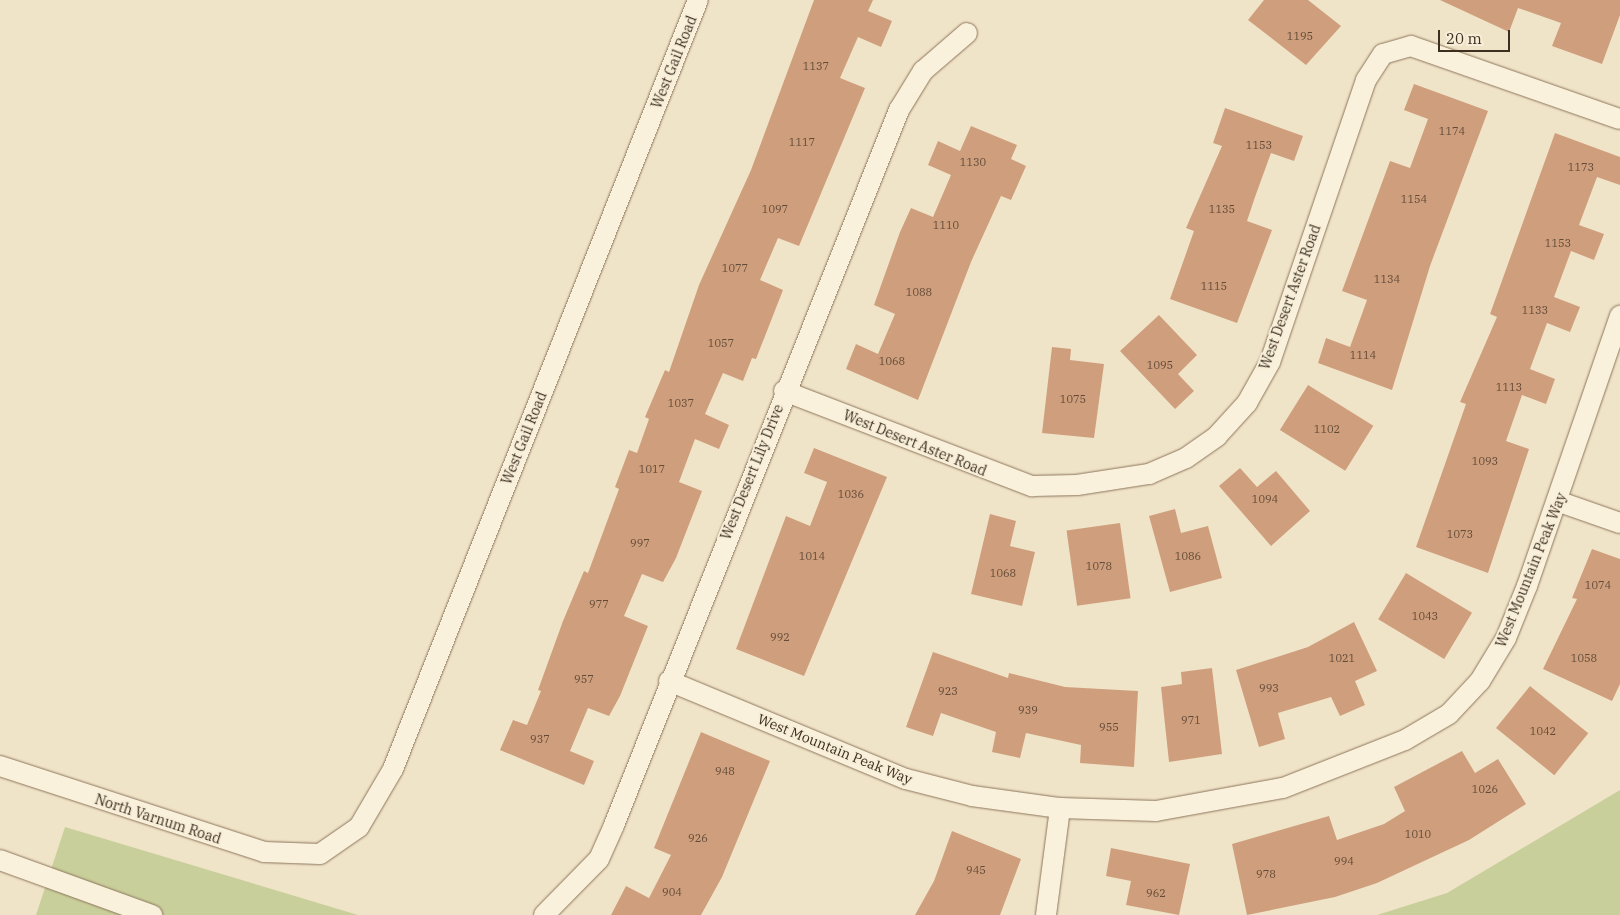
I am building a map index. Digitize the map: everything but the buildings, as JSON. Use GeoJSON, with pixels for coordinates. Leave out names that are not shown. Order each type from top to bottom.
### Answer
{"type":"FeatureCollection","features":[{"type":"Feature","properties":{"kind":"street","name":"West Gail Road"},"geometry":{"type":"LineString","coordinates":[[320,854],[359,827],[393,769],[698,0]]}},
{"type":"Feature","properties":{"kind":"street","name":"West Desert Lily Drive"},"geometry":{"type":"LineString","coordinates":[[544,915],[599,859],[784,391],[899,110],[923,71],[967,33]]}},
{"type":"Feature","properties":{"kind":"street","name":"West Desert Aster Road"},"geometry":{"type":"LineString","coordinates":[[784,391],[1032,486],[1122,479],[1186,458],[1217,436],[1247,403],[1270,362],[1366,80],[1383,54],[1411,46],[1620,119]]}},
{"type":"Feature","properties":{"kind":"street","name":"West Mountain Peak Way"},"geometry":{"type":"LineString","coordinates":[[669,681],[906,779],[972,796],[1060,808],[1156,811],[1228,802],[1283,788],[1405,740],[1442,718],[1480,681],[1506,638],[1560,502],[1620,316]]}},
{"type":"Feature","properties":{"kind":"street"},"geometry":{"type":"LineString","coordinates":[[1560,502],[1620,523]]}},
{"type":"Feature","properties":{"kind":"street","name":"North Varnum Road"},"geometry":{"type":"LineString","coordinates":[[0,766],[254,849],[320,854]]}},
{"type":"Feature","properties":{"kind":"street"},"geometry":{"type":"LineString","coordinates":[[1046,915],[1060,808]]}},
{"type":"Feature","properties":{"kind":"street"},"geometry":{"type":"LineString","coordinates":[[0,860],[152,915]]}},
{"type":"Feature","properties":{"kind":"green space"},"geometry":{"type":"Polygon","coordinates":[[[1620,790],[1620,915],[1377,915],[1447,893],[1620,790]]]}},
{"type":"Feature","properties":{"kind":"green space"},"geometry":{"type":"Polygon","coordinates":[[[65,827],[358,915],[36,915],[65,827]]]}}]}
